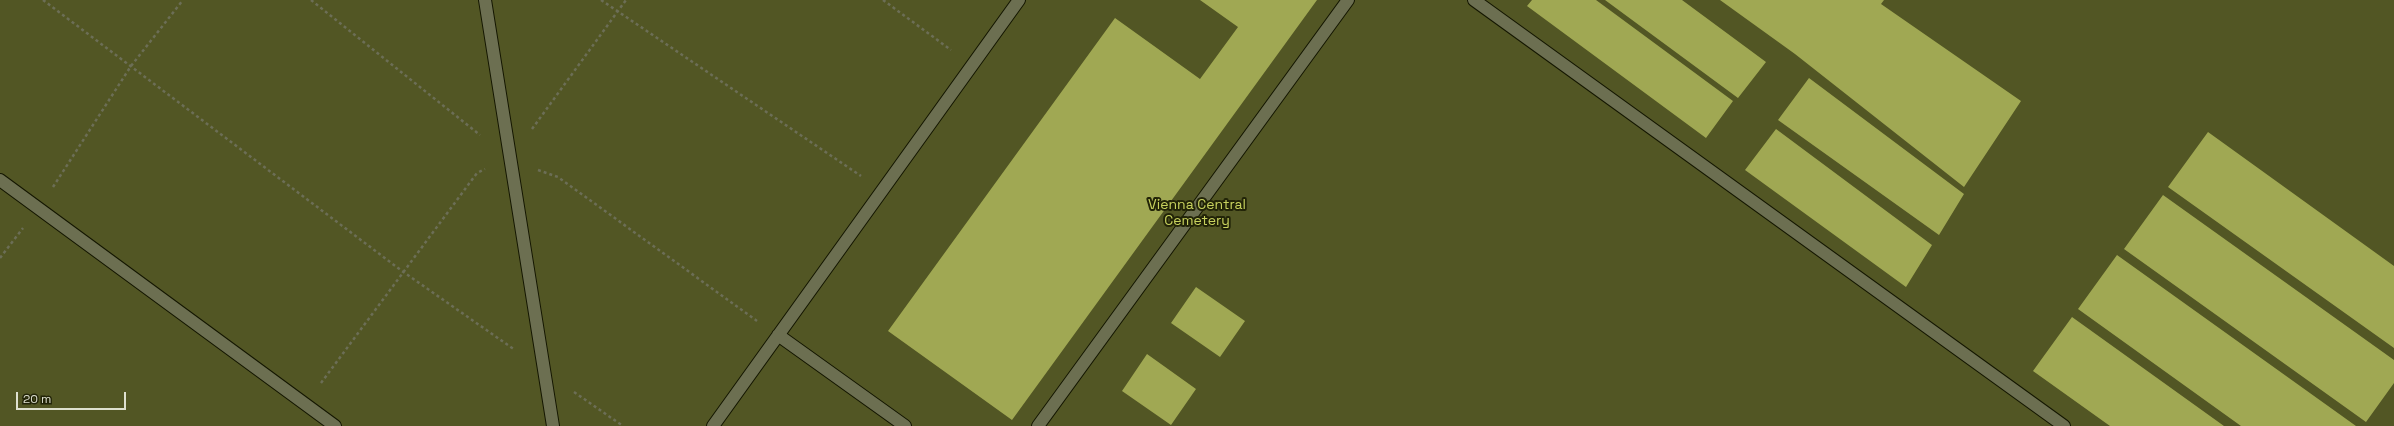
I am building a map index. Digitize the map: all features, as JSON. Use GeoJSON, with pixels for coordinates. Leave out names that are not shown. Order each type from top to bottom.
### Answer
{"type":"FeatureCollection","features":[{"type":"Feature","properties":{"kind":"lane"},"geometry":{"type":"LineString","coordinates":[[485,0],[553,426]]}},
{"type":"Feature","properties":{"kind":"lane"},"geometry":{"type":"LineString","coordinates":[[713,426],[1019,0]]}},
{"type":"Feature","properties":{"kind":"lane"},"geometry":{"type":"LineString","coordinates":[[1038,426],[1348,0]]}},
{"type":"Feature","properties":{"kind":"lane"},"geometry":{"type":"LineString","coordinates":[[1474,0],[2064,426]]}},
{"type":"Feature","properties":{"kind":"lane"},"geometry":{"type":"LineString","coordinates":[[0,180],[335,426]]}},
{"type":"Feature","properties":{"kind":"lane"},"geometry":{"type":"LineString","coordinates":[[778,336],[905,426]]}},
{"type":"Feature","properties":{"kind":"path"},"geometry":{"type":"LineString","coordinates":[[43,0],[402,271],[623,426]]}},
{"type":"Feature","properties":{"kind":"path"},"geometry":{"type":"LineString","coordinates":[[0,258],[39,209],[131,66],[183,0]]}},
{"type":"Feature","properties":{"kind":"path"},"geometry":{"type":"LineString","coordinates":[[601,0],[882,191]]}},
{"type":"Feature","properties":{"kind":"path"},"geometry":{"type":"LineString","coordinates":[[883,0],[972,66]]}},
{"type":"Feature","properties":{"kind":"green space","name":"Vienna Central Cemetery"},"geometry":{"type":"Polygon","coordinates":[[[0,0],[2394,0],[2394,426],[0,426],[0,0]]]}},
{"type":"Feature","properties":{"kind":"building"},"geometry":{"type":"Polygon","coordinates":[[[1200,0],[1317,0],[1012,420],[888,331],[1115,18],[1200,79],[1238,27],[1200,0]]]}},
{"type":"Feature","properties":{"kind":"building"},"geometry":{"type":"Polygon","coordinates":[[[1532,0],[1596,0],[1733,101],[1706,138],[1527,6],[1532,0]]]}},
{"type":"Feature","properties":{"kind":"building"},"geometry":{"type":"Polygon","coordinates":[[[1605,0],[1682,0],[1766,62],[1738,98],[1605,0]]]}},
{"type":"Feature","properties":{"kind":"building"},"geometry":{"type":"Polygon","coordinates":[[[1720,0],[1884,0],[1881,4],[2021,101],[1964,187],[1795,54],[1720,0]]]}},
{"type":"Feature","properties":{"kind":"building"},"geometry":{"type":"Polygon","coordinates":[[[1809,78],[1964,194],[1939,235],[1778,120],[1809,78]]]}},
{"type":"Feature","properties":{"kind":"building"},"geometry":{"type":"Polygon","coordinates":[[[1776,129],[1932,245],[1906,287],[1745,170],[1776,129]]]}},
{"type":"Feature","properties":{"kind":"building"},"geometry":{"type":"Polygon","coordinates":[[[2208,132],[2394,266],[2394,348],[2168,187],[2208,132]]]}},
{"type":"Feature","properties":{"kind":"building"},"geometry":{"type":"Polygon","coordinates":[[[2163,195],[2394,360],[2394,383],[2366,422],[2124,249],[2163,195]]]}},
{"type":"Feature","properties":{"kind":"building"},"geometry":{"type":"Polygon","coordinates":[[[2117,255],[2356,426],[2241,426],[2078,309],[2117,255]]]}},
{"type":"Feature","properties":{"kind":"building"},"geometry":{"type":"Polygon","coordinates":[[[1196,287],[1245,321],[1220,357],[1171,323],[1196,287]]]}},
{"type":"Feature","properties":{"kind":"building"},"geometry":{"type":"Polygon","coordinates":[[[2072,317],[2224,426],[2110,426],[2033,371],[2072,317]]]}},
{"type":"Feature","properties":{"kind":"building"},"geometry":{"type":"Polygon","coordinates":[[[1147,354],[1196,389],[1171,425],[1122,391],[1147,354]]]}}]}
